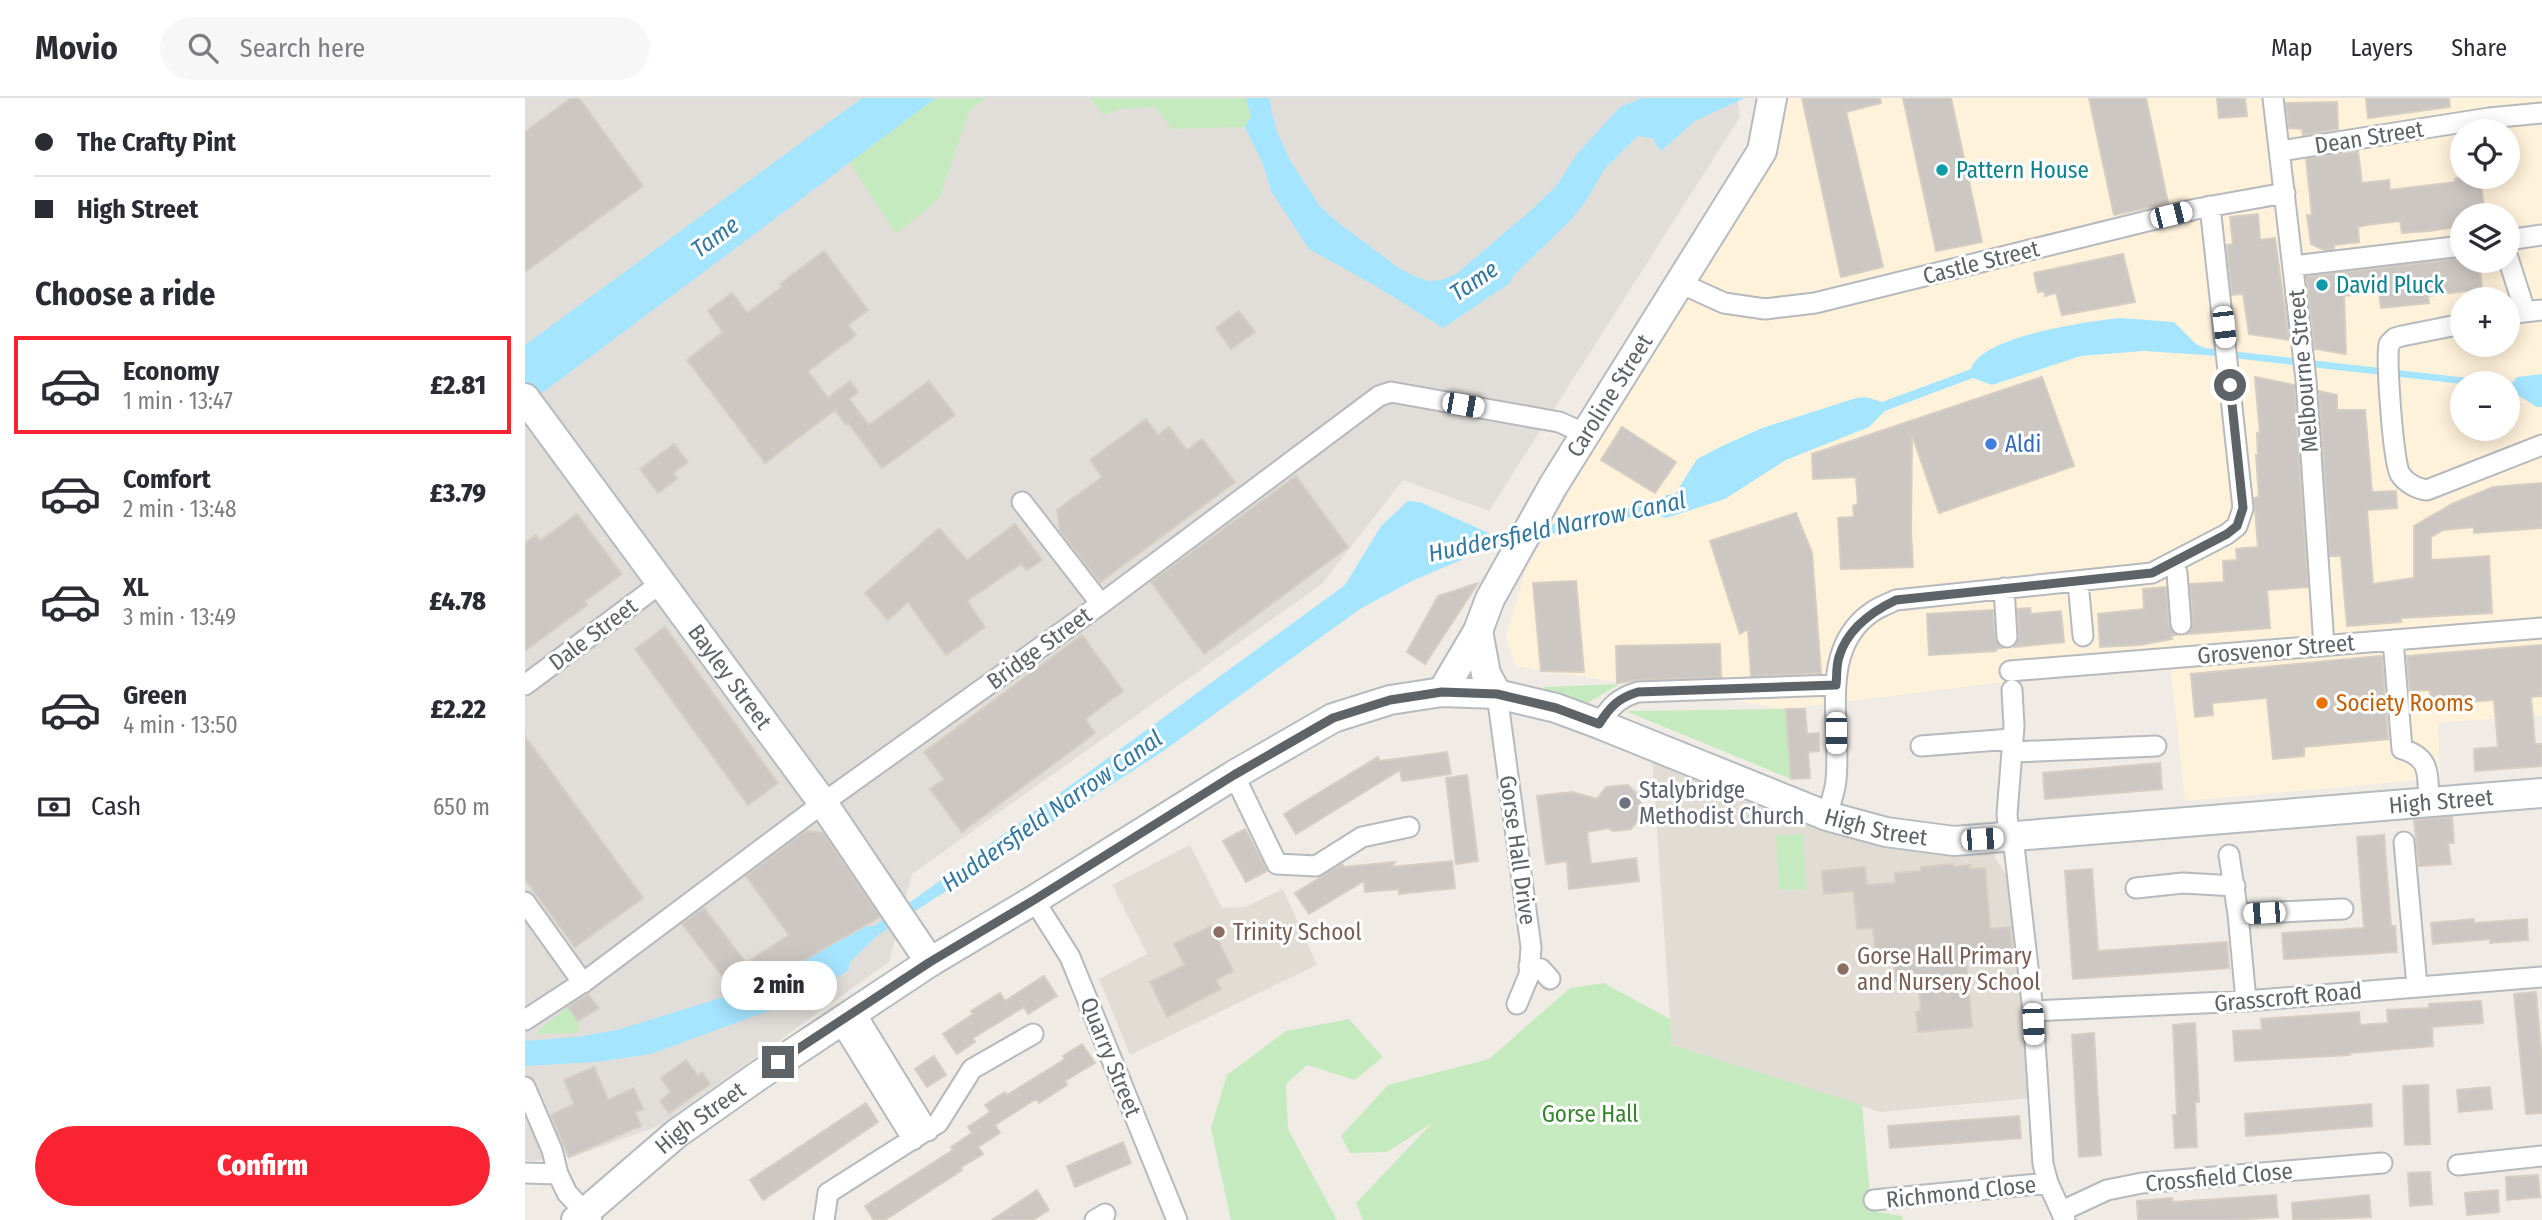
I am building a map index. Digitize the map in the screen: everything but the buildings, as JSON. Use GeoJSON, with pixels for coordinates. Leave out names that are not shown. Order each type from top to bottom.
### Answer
{"type":"FeatureCollection","features":[{"type":"Feature","properties":{"kind":"main road","name":"Caroline Street"},"geometry":{"type":"LineString","coordinates":[[1442,692],[1478,631],[1490,599],[1511,560],[1584,433],[1762,151],[1772,98]]}},
{"type":"Feature","properties":{"kind":"main road","name":"Bayley Street"},"geometry":{"type":"LineString","coordinates":[[528,402],[823,803],[930,962]]}},
{"type":"Feature","properties":{"kind":"main road"},"geometry":{"type":"LineString","coordinates":[[1478,631],[1486,674],[1497,694]]}},
{"type":"Feature","properties":{"kind":"main road","name":"High Street"},"geometry":{"type":"LineString","coordinates":[[584,1217],[676,1134],[930,962],[1234,775],[1333,718],[1390,700],[1442,692],[1497,694],[1556,708],[1827,816],[1887,832],[1954,841],[2542,793]]}},
{"type":"Feature","properties":{"kind":"street","name":"Melbourne Street"},"geometry":{"type":"LineString","coordinates":[[2273,98],[2306,380],[2324,646]]}},
{"type":"Feature","properties":{"kind":"street"},"geometry":{"type":"LineString","coordinates":[[2487,98],[2489,118]]}},
{"type":"Feature","properties":{"kind":"street","name":"Dean Street"},"geometry":{"type":"LineString","coordinates":[[2280,151],[2489,118],[2542,113]]}},
{"type":"Feature","properties":{"kind":"street","name":"Castle Street"},"geometry":{"type":"LineString","coordinates":[[1680,283],[1724,303],[1765,309],[1815,303],[2210,206],[2285,193]]}},
{"type":"Feature","properties":{"kind":"street"},"geometry":{"type":"LineString","coordinates":[[1827,816],[1836,781],[1836,685],[1839,657],[1855,628],[1871,612],[1896,600],[2152,573],[2227,534],[2237,526],[2243,508],[2210,206]]}},
{"type":"Feature","properties":{"kind":"street"},"geometry":{"type":"LineString","coordinates":[[2520,238],[2542,235]]}},
{"type":"Feature","properties":{"kind":"street"},"geometry":{"type":"LineString","coordinates":[[2293,266],[2450,247]]}},
{"type":"Feature","properties":{"kind":"street"},"geometry":{"type":"LineString","coordinates":[[2513,273],[2525,312]]}},
{"type":"Feature","properties":{"kind":"street"},"geometry":{"type":"LineString","coordinates":[[2450,327],[2395,338],[2389,344],[2389,393],[2399,473],[2420,490],[2438,488],[2542,446]]}},
{"type":"Feature","properties":{"kind":"street","name":"Bridge Street"},"geometry":{"type":"LineString","coordinates":[[525,1020],[583,983],[823,803],[1101,604],[1379,396],[1391,392],[1559,422],[1584,433]]}},
{"type":"Feature","properties":{"kind":"street"},"geometry":{"type":"LineString","coordinates":[[1022,502],[1101,604]]}},
{"type":"Feature","properties":{"kind":"street"},"geometry":{"type":"LineString","coordinates":[[2171,564],[2177,573],[2181,624]]}},
{"type":"Feature","properties":{"kind":"street"},"geometry":{"type":"LineString","coordinates":[[2078,582],[2083,636]]}},
{"type":"Feature","properties":{"kind":"street","name":"Dale Street"},"geometry":{"type":"LineString","coordinates":[[525,685],[661,583]]}},
{"type":"Feature","properties":{"kind":"street"},"geometry":{"type":"LineString","coordinates":[[2004,588],[2007,637]]}},
{"type":"Feature","properties":{"kind":"street","name":"Grosvenor Street"},"geometry":{"type":"LineString","coordinates":[[2012,746],[2014,726],[2011,680],[2324,646],[2542,628]]}},
{"type":"Feature","properties":{"kind":"street"},"geometry":{"type":"LineString","coordinates":[[2393,640],[2402,750],[2411,752],[2424,762],[2427,768],[2429,802]]}},
{"type":"Feature","properties":{"kind":"street"},"geometry":{"type":"LineString","coordinates":[[1599,724],[1611,706],[1625,696],[1638,692],[1836,685]]}},
{"type":"Feature","properties":{"kind":"street","name":"Gorse Hall Drive"},"geometry":{"type":"LineString","coordinates":[[1497,694],[1531,947],[1529,975],[1517,1004]]}},
{"type":"Feature","properties":{"kind":"street"},"geometry":{"type":"LineString","coordinates":[[1921,746],[2156,746]]}},
{"type":"Feature","properties":{"kind":"street"},"geometry":{"type":"LineString","coordinates":[[2012,746],[2007,814],[2033,1011],[2043,1164],[2048,1183],[2063,1216]]}},
{"type":"Feature","properties":{"kind":"street"},"geometry":{"type":"LineString","coordinates":[[1234,775],[1277,864],[1316,866],[1363,837],[1409,828]]}},
{"type":"Feature","properties":{"kind":"street"},"geometry":{"type":"LineString","coordinates":[[2404,842],[2417,986]]}},
{"type":"Feature","properties":{"kind":"street"},"geometry":{"type":"LineString","coordinates":[[2229,855],[2235,886],[2246,1001]]}},
{"type":"Feature","properties":{"kind":"street"},"geometry":{"type":"LineString","coordinates":[[2136,888],[2183,883],[2235,886]]}},
{"type":"Feature","properties":{"kind":"street","name":"Quarry Street"},"geometry":{"type":"LineString","coordinates":[[1034,900],[1070,957],[1177,1220]]}},
{"type":"Feature","properties":{"kind":"street"},"geometry":{"type":"LineString","coordinates":[[525,902],[583,983]]}},
{"type":"Feature","properties":{"kind":"street"},"geometry":{"type":"LineString","coordinates":[[2238,914],[2343,909]]}},
{"type":"Feature","properties":{"kind":"street"},"geometry":{"type":"LineString","coordinates":[[1529,966],[1541,969],[1550,979]]}},
{"type":"Feature","properties":{"kind":"street","name":"Grasscroft Road"},"geometry":{"type":"LineString","coordinates":[[2033,1011],[2246,1001],[2542,977]]}},
{"type":"Feature","properties":{"kind":"street"},"geometry":{"type":"LineString","coordinates":[[847,1017],[921,1135]]}},
{"type":"Feature","properties":{"kind":"street"},"geometry":{"type":"LineString","coordinates":[[824,1220],[828,1193],[939,1123],[971,1069],[1033,1034]]}},
{"type":"Feature","properties":{"kind":"street"},"geometry":{"type":"LineString","coordinates":[[525,1087],[552,1150],[558,1174],[567,1193],[584,1217]]}},
{"type":"Feature","properties":{"kind":"street"},"geometry":{"type":"LineString","coordinates":[[2458,1165],[2542,1156]]}},
{"type":"Feature","properties":{"kind":"street","name":"Crossfield Close"},"geometry":{"type":"LineString","coordinates":[[2063,1216],[2107,1189],[2142,1183],[2382,1163]]}},
{"type":"Feature","properties":{"kind":"street"},"geometry":{"type":"LineString","coordinates":[[525,1173],[558,1174]]}},
{"type":"Feature","properties":{"kind":"street","name":"Richmond Close"},"geometry":{"type":"LineString","coordinates":[[1874,1200],[2048,1183]]}},
{"type":"Feature","properties":{"kind":"shaded area"},"geometry":{"type":"Polygon","coordinates":[[[525,98],[1737,98],[1740,117],[1489,511],[1403,480],[1322,584],[912,874],[889,962],[661,1125],[575,1156],[529,1161],[525,1160],[525,98]]]}},
{"type":"Feature","properties":{"kind":"shaded area"},"geometry":{"type":"Polygon","coordinates":[[[1789,98],[2542,98],[2542,715],[2438,723],[2440,778],[2185,801],[2171,670],[2011,681],[1786,709],[1516,666],[1506,637],[1526,570],[1644,356],[1773,153],[1789,98]]]}},
{"type":"Feature","properties":{"kind":"shaded area","name":"Gorse Hall Primary and Nursery School"},"geometry":{"type":"Polygon","coordinates":[[[1652,760],[1841,834],[1917,851],[1946,850],[1993,854],[2009,879],[2032,1098],[1880,1112],[1672,1045],[1652,760]]]}},
{"type":"Feature","properties":{"kind":"shaded area","name":"Trinity School"},"geometry":{"type":"Polygon","coordinates":[[[1190,845],[1222,908],[1245,907],[1283,889],[1317,965],[1130,1055],[1099,979],[1147,954],[1112,885],[1190,845]]]}},
{"type":"Feature","properties":{"kind":"green space"},"geometry":{"type":"Polygon","coordinates":[[[936,98],[987,98],[969,111],[939,199],[896,234],[850,163],[936,98]]]}},
{"type":"Feature","properties":{"kind":"green space"},"geometry":{"type":"Polygon","coordinates":[[[1090,98],[1246,98],[1251,116],[1245,127],[1172,129],[1155,107],[1121,109],[1103,115],[1090,98]]]}},
{"type":"Feature","properties":{"kind":"green space"},"geometry":{"type":"Polygon","coordinates":[[[1619,684],[1584,703],[1570,702],[1545,694],[1544,687],[1619,684]]]}},
{"type":"Feature","properties":{"kind":"green space"},"geometry":{"type":"Polygon","coordinates":[[[1786,709],[1791,779],[1628,712],[1629,711],[1786,709]]]}},
{"type":"Feature","properties":{"kind":"green space"},"geometry":{"type":"Polygon","coordinates":[[[1803,834],[1806,889],[1779,890],[1776,836],[1803,834]]]}},
{"type":"Feature","properties":{"kind":"green space","name":"Gorse Hall"},"geometry":{"type":"Polygon","coordinates":[[[1604,983],[1670,1019],[1672,1045],[1862,1105],[1871,1207],[1878,1212],[1902,1216],[1903,1220],[1363,1220],[1356,1203],[1432,1123],[1387,1152],[1350,1153],[1341,1136],[1388,1085],[1489,1059],[1570,988],[1604,983]]]}},
{"type":"Feature","properties":{"kind":"green space"},"geometry":{"type":"Polygon","coordinates":[[[568,1006],[578,1021],[578,1033],[535,1034],[568,1006]]]}},
{"type":"Feature","properties":{"kind":"green space"},"geometry":{"type":"Polygon","coordinates":[[[1349,1019],[1383,1057],[1355,1080],[1307,1065],[1286,1084],[1288,1129],[1337,1220],[1231,1220],[1211,1128],[1227,1075],[1286,1031],[1349,1019]]]}},
{"type":"Feature","properties":{"kind":"water","name":"Tame"},"geometry":{"type":"Polygon","coordinates":[[[862,98],[936,98],[525,406],[525,345],[862,98]]]}},
{"type":"Feature","properties":{"kind":"water","name":"Tame"},"geometry":{"type":"Polygon","coordinates":[[[1246,98],[1269,98],[1276,129],[1291,162],[1320,206],[1399,268],[1429,281],[1456,274],[1529,212],[1557,185],[1577,154],[1620,107],[1642,98],[1745,98],[1695,121],[1661,151],[1652,138],[1638,136],[1604,170],[1571,220],[1514,275],[1510,283],[1443,328],[1309,249],[1271,191],[1262,162],[1245,127],[1251,116],[1246,98]]]}},
{"type":"Feature","properties":{"kind":"water","name":"Huddersfield Narrow Canal"},"geometry":{"type":"Polygon","coordinates":[[[2121,318],[2174,322],[2196,344],[2205,348],[2450,376],[2450,383],[2205,355],[2144,351],[2081,356],[1992,385],[1973,378],[1885,411],[1869,427],[1786,460],[1725,499],[1666,518],[1650,513],[1493,546],[1410,582],[1360,609],[1162,752],[878,935],[850,962],[849,970],[821,987],[774,1009],[651,1054],[596,1062],[525,1066],[525,1041],[617,1030],[740,992],[770,981],[867,926],[874,926],[1345,585],[1381,526],[1408,501],[1420,502],[1495,536],[1662,501],[1666,495],[1675,494],[1697,459],[1762,428],[1856,398],[1866,397],[1882,402],[1971,369],[1979,357],[2014,339],[2121,318]]]}},
{"type":"Feature","properties":{"kind":"water"},"geometry":{"type":"Polygon","coordinates":[[[2542,374],[2542,407],[2537,407],[2520,396],[2520,377],[2542,374]]]}},
{"type":"Feature","properties":{"kind":"place","name":"Pattern House"},"geometry":{"type":"Point","coordinates":[1942,170]}},
{"type":"Feature","properties":{"kind":"place","name":"David Pluck"},"geometry":{"type":"Point","coordinates":[2322,285]}},
{"type":"Feature","properties":{"kind":"place","name":"Aldi"},"geometry":{"type":"Point","coordinates":[1991,444]}},
{"type":"Feature","properties":{"kind":"place","name":"Society Rooms"},"geometry":{"type":"Point","coordinates":[2322,703]}},
{"type":"Feature","properties":{"kind":"place","name":"Stalybridge Methodist Church"},"geometry":{"type":"Point","coordinates":[1625,803]}},
{"type":"Feature","properties":{"kind":"place","name":"Trinity School"},"geometry":{"type":"Point","coordinates":[1219,932]}},
{"type":"Feature","properties":{"kind":"place","name":"Gorse Hall Primary and Nursery School"},"geometry":{"type":"Point","coordinates":[1843,969]}},
{"type":"Feature","properties":{"kind":"route"},"geometry":{"type":"LineString","coordinates":[[778,1062],[930,962],[1234,775],[1333,718],[1390,700],[1442,692],[1497,694],[1556,708],[1599,724],[1611,706],[1625,696],[1638,692],[1836,685],[1839,657],[1855,628],[1871,612],[1896,600],[2152,573],[2227,534],[2237,526],[2243,508],[2230,385]]}}]}
